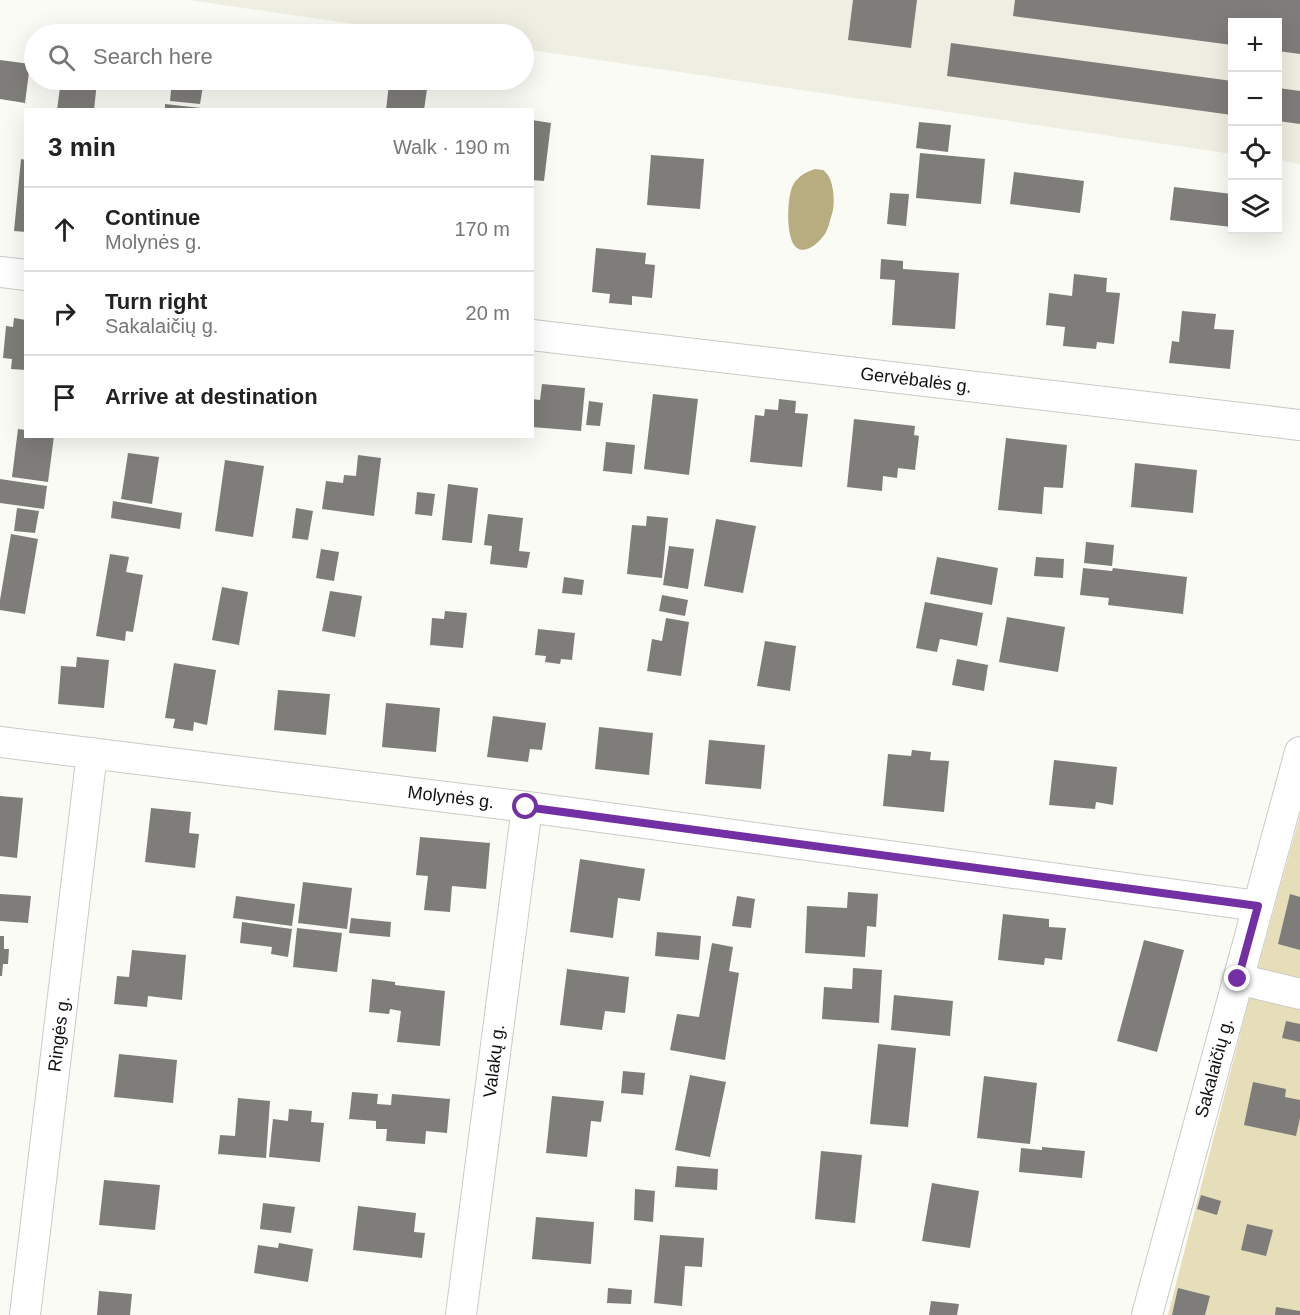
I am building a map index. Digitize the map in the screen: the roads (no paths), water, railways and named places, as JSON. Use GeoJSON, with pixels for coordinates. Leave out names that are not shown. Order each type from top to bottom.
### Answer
{"type":"FeatureCollection","features":[{"type":"Feature","properties":{"kind":"street"},"geometry":{"type":"LineString","coordinates":[[0,272],[24,275]]}},
{"type":"Feature","properties":{"kind":"street","name":"Gervėbalės g."},"geometry":{"type":"LineString","coordinates":[[534,334],[1300,424]]}},
{"type":"Feature","properties":{"kind":"street","name":"Molynės g."},"geometry":{"type":"LineString","coordinates":[[0,742],[526,807],[1258,906]]}},
{"type":"Feature","properties":{"kind":"street","name":"Sakalaičių g."},"geometry":{"type":"LineString","coordinates":[[1147,1315],[1300,752]]}},
{"type":"Feature","properties":{"kind":"street","name":"Ringės g."},"geometry":{"type":"LineString","coordinates":[[25,1315],[92,753]]}},
{"type":"Feature","properties":{"kind":"street","name":"Valakų g."},"geometry":{"type":"LineString","coordinates":[[461,1315],[526,807]]}},
{"type":"Feature","properties":{"kind":"street"},"geometry":{"type":"LineString","coordinates":[[1238,979],[1300,994]]}}]}
